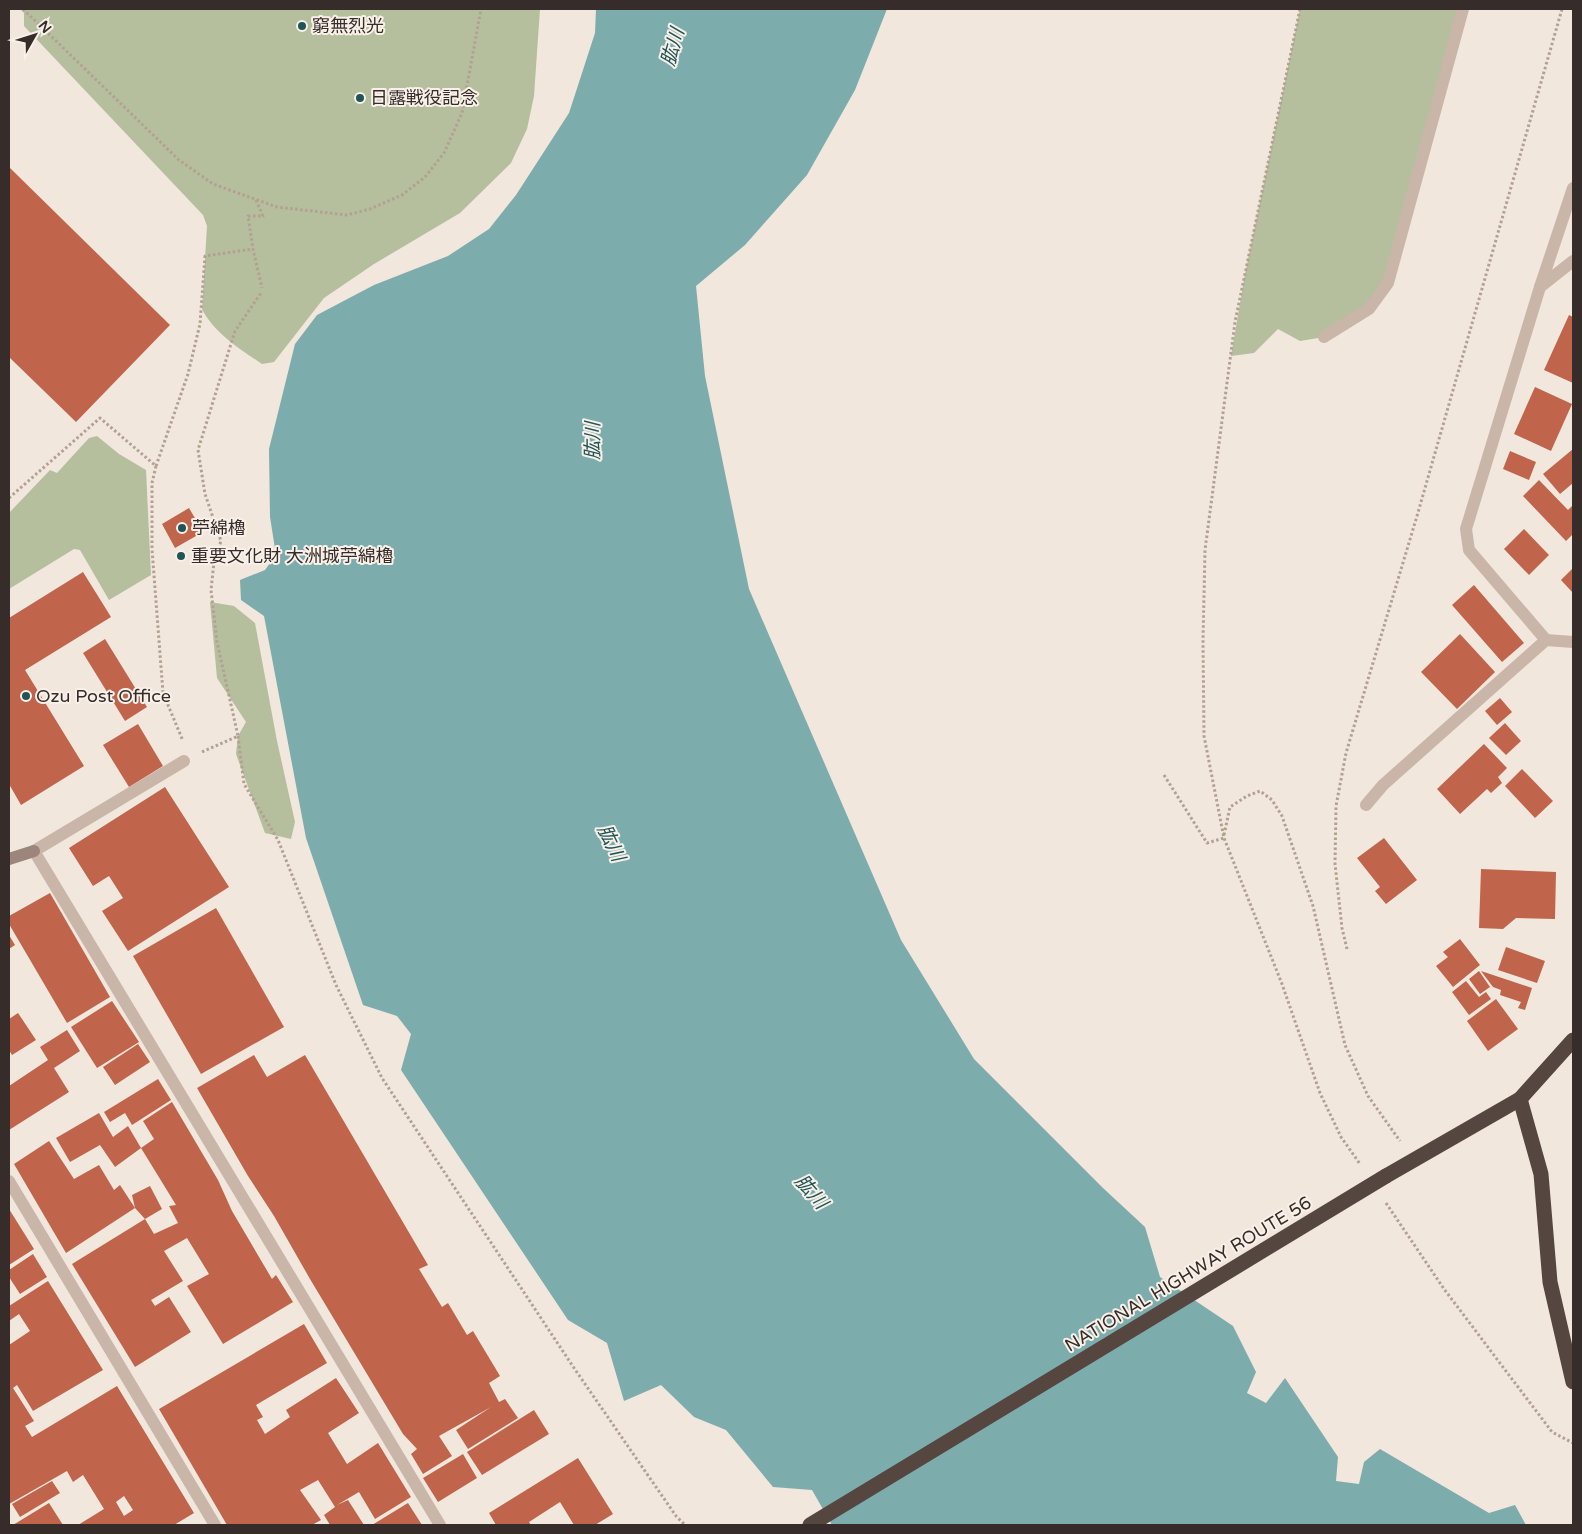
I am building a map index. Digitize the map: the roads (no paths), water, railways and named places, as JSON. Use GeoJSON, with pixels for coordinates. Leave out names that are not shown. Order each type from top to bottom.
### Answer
{"type":"FeatureCollection","features":[{"type":"Feature","properties":{"kind":"highway","name":"NATIONAL HIGHWAY ROUTE 56"},"geometry":{"type":"LineString","coordinates":[[810,1525],[1386,1176],[1520,1099],[1571,1047]]}},
{"type":"Feature","properties":{"kind":"highway"},"geometry":{"type":"LineString","coordinates":[[1520,1099],[1541,1174],[1550,1282],[1573,1382]]}},
{"type":"Feature","properties":{"kind":"street"},"geometry":{"type":"LineString","coordinates":[[1324,337],[1369,309],[1388,283],[1463,9]]}},
{"type":"Feature","properties":{"kind":"street"},"geometry":{"type":"LineString","coordinates":[[1573,188],[1540,287],[1466,529],[1469,550],[1546,640],[1573,642]]}},
{"type":"Feature","properties":{"kind":"street"},"geometry":{"type":"LineString","coordinates":[[1540,287],[1573,261]]}},
{"type":"Feature","properties":{"kind":"street"},"geometry":{"type":"LineString","coordinates":[[1366,805],[1383,786],[1546,640]]}},
{"type":"Feature","properties":{"kind":"street"},"geometry":{"type":"LineString","coordinates":[[10,857],[34,851],[184,761]]}},
{"type":"Feature","properties":{"kind":"street"},"geometry":{"type":"LineString","coordinates":[[34,851],[440,1525]]}},
{"type":"Feature","properties":{"kind":"street"},"geometry":{"type":"LineString","coordinates":[[9,1181],[215,1525]]}},
{"type":"Feature","properties":{"kind":"water","name":"肱川"},"geometry":{"type":"Polygon","coordinates":[[[596,9],[887,9],[855,90],[807,175],[745,245],[696,286],[705,376],[749,589],[901,940],[974,1059],[1103,1188],[1145,1227],[1160,1277],[1233,1326],[1256,1372],[1247,1393],[1266,1403],[1285,1378],[1338,1457],[1336,1481],[1359,1484],[1364,1462],[1380,1449],[1489,1513],[1515,1505],[1526,1525],[832,1525],[812,1490],[773,1487],[726,1430],[694,1417],[661,1385],[624,1401],[607,1343],[568,1320],[401,1070],[411,1034],[397,1016],[363,1005],[306,838],[264,616],[241,600],[240,580],[265,570],[276,555],[270,517],[269,449],[295,344],[317,315],[374,285],[448,256],[489,229],[516,195],[569,113],[595,33],[596,9]]]}},
{"type":"Feature","properties":{"kind":"place","name":"窮無烈光"},"geometry":{"type":"Point","coordinates":[302,26]}},
{"type":"Feature","properties":{"kind":"place","name":"日露戦役記念"},"geometry":{"type":"Point","coordinates":[360,98]}},
{"type":"Feature","properties":{"kind":"place","name":"苧綿櫓"},"geometry":{"type":"Point","coordinates":[182,528]}},
{"type":"Feature","properties":{"kind":"place","name":"重要文化財 大洲城苧綿櫓"},"geometry":{"type":"Point","coordinates":[181,556]}},
{"type":"Feature","properties":{"kind":"place","name":"Ozu Post Office"},"geometry":{"type":"Point","coordinates":[26,696]}}]}
